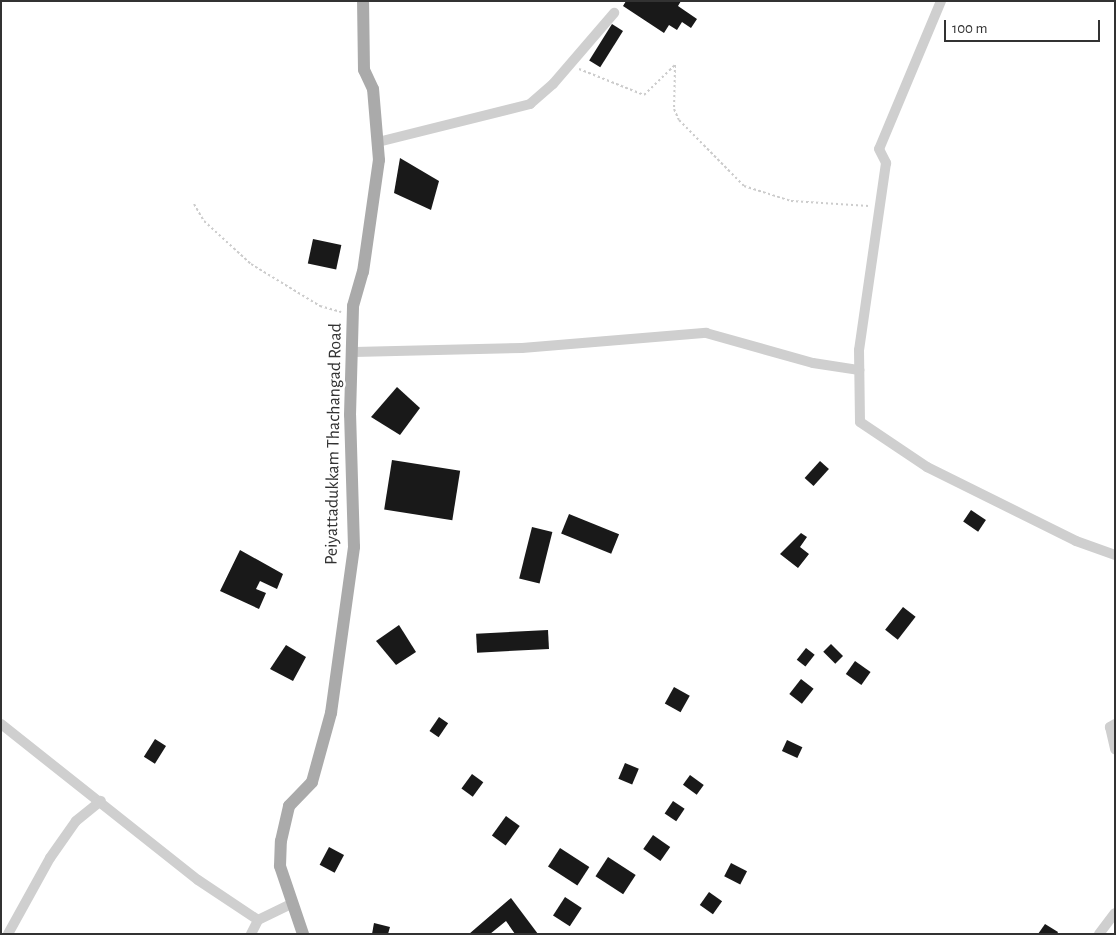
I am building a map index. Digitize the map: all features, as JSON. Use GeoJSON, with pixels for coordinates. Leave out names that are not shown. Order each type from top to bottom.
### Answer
{"type":"FeatureCollection","features":[{"type":"Feature","properties":{"kind":"main road","name":"Peiyattadukkam Thachangad Road"},"geometry":{"type":"LineString","coordinates":[[303,934],[280,866],[284,823],[288,806],[312,782],[331,714],[354,547],[350,415],[354,352],[353,316],[378,178],[378,142],[373,89],[364,70],[364,1]]}},
{"type":"Feature","properties":{"kind":"street"},"geometry":{"type":"LineString","coordinates":[[941,1],[879,149],[886,163],[867,277],[859,370],[860,422],[889,444],[954,481],[1115,555]]}},
{"type":"Feature","properties":{"kind":"street"},"geometry":{"type":"LineString","coordinates":[[378,142],[530,104],[571,63],[614,12]]}},
{"type":"Feature","properties":{"kind":"street"},"geometry":{"type":"LineString","coordinates":[[354,352],[522,348],[706,333],[813,363],[859,370]]}},
{"type":"Feature","properties":{"kind":"street"},"geometry":{"type":"LineString","coordinates":[[1,724],[101,801],[198,880],[258,920]]}},
{"type":"Feature","properties":{"kind":"street"},"geometry":{"type":"LineString","coordinates":[[1115,724],[1110,727],[1115,749]]}},
{"type":"Feature","properties":{"kind":"street"},"geometry":{"type":"LineString","coordinates":[[8,934],[50,858],[76,821],[101,801]]}},
{"type":"Feature","properties":{"kind":"street"},"geometry":{"type":"LineString","coordinates":[[251,934],[258,920],[293,903]]}},
{"type":"Feature","properties":{"kind":"street"},"geometry":{"type":"LineString","coordinates":[[1099,934],[1115,913]]}},
{"type":"Feature","properties":{"kind":"path"},"geometry":{"type":"LineString","coordinates":[[571,63],[594,78],[644,95],[675,64],[674,109],[679,120],[744,186],[791,201],[879,208]]}},
{"type":"Feature","properties":{"kind":"path"},"geometry":{"type":"LineString","coordinates":[[194,204],[204,221],[252,264],[320,306],[353,316]]}},
{"type":"Feature","properties":{"kind":"building"},"geometry":{"type":"Polygon","coordinates":[[[626,1],[681,1],[678,6],[697,19],[691,28],[682,22],[677,30],[669,25],[664,33],[623,6],[626,1]]]}},
{"type":"Feature","properties":{"kind":"building"},"geometry":{"type":"Polygon","coordinates":[[[612,24],[623,31],[600,67],[589,60],[612,24]]]}},
{"type":"Feature","properties":{"kind":"building"},"geometry":{"type":"Polygon","coordinates":[[[400,158],[439,181],[431,210],[394,193],[400,158]]]}},
{"type":"Feature","properties":{"kind":"building"},"geometry":{"type":"Polygon","coordinates":[[[313,239],[341,245],[336,269],[308,263],[313,239]]]}},
{"type":"Feature","properties":{"kind":"building"},"geometry":{"type":"Polygon","coordinates":[[[397,387],[420,408],[400,435],[371,417],[397,387]]]}},
{"type":"Feature","properties":{"kind":"building"},"geometry":{"type":"Polygon","coordinates":[[[392,460],[460,471],[452,520],[384,509],[392,460]]]}},
{"type":"Feature","properties":{"kind":"building"},"geometry":{"type":"Polygon","coordinates":[[[820,461],[829,469],[814,486],[805,478],[820,461]]]}},
{"type":"Feature","properties":{"kind":"building"},"geometry":{"type":"Polygon","coordinates":[[[971,510],[986,520],[978,532],[963,522],[971,510]]]}},
{"type":"Feature","properties":{"kind":"building"},"geometry":{"type":"Polygon","coordinates":[[[569,514],[619,534],[611,554],[561,533],[569,514]]]}},
{"type":"Feature","properties":{"kind":"building"},"geometry":{"type":"Polygon","coordinates":[[[532,527],[552,532],[540,584],[519,578],[532,527]]]}},
{"type":"Feature","properties":{"kind":"building"},"geometry":{"type":"Polygon","coordinates":[[[801,533],[807,537],[800,547],[809,554],[798,568],[780,554],[801,533]]]}},
{"type":"Feature","properties":{"kind":"building"},"geometry":{"type":"Polygon","coordinates":[[[240,550],[283,574],[277,589],[260,581],[256,589],[266,593],[259,609],[220,591],[240,550]]]}},
{"type":"Feature","properties":{"kind":"building"},"geometry":{"type":"Polygon","coordinates":[[[903,607],[916,617],[898,640],[885,630],[903,607]]]}},
{"type":"Feature","properties":{"kind":"building"},"geometry":{"type":"Polygon","coordinates":[[[399,625],[416,652],[396,665],[376,641],[399,625]]]}},
{"type":"Feature","properties":{"kind":"building"},"geometry":{"type":"Polygon","coordinates":[[[548,630],[549,649],[477,653],[476,634],[548,630]]]}},
{"type":"Feature","properties":{"kind":"building"},"geometry":{"type":"Polygon","coordinates":[[[831,644],[843,656],[835,664],[823,652],[831,644]]]}},
{"type":"Feature","properties":{"kind":"building"},"geometry":{"type":"Polygon","coordinates":[[[286,645],[306,657],[293,681],[270,669],[286,645]]]}},
{"type":"Feature","properties":{"kind":"building"},"geometry":{"type":"Polygon","coordinates":[[[806,648],[815,655],[805,667],[797,660],[806,648]]]}},
{"type":"Feature","properties":{"kind":"building"},"geometry":{"type":"Polygon","coordinates":[[[855,661],[871,672],[861,685],[846,674],[855,661]]]}},
{"type":"Feature","properties":{"kind":"building"},"geometry":{"type":"Polygon","coordinates":[[[801,679],[814,689],[802,704],[789,694],[801,679]]]}},
{"type":"Feature","properties":{"kind":"building"},"geometry":{"type":"Polygon","coordinates":[[[674,687],[690,696],[681,712],[665,704],[674,687]]]}},
{"type":"Feature","properties":{"kind":"building"},"geometry":{"type":"Polygon","coordinates":[[[439,717],[448,723],[439,737],[429,731],[439,717]]]}},
{"type":"Feature","properties":{"kind":"building"},"geometry":{"type":"Polygon","coordinates":[[[155,739],[166,746],[155,764],[144,757],[155,739]]]}},
{"type":"Feature","properties":{"kind":"building"},"geometry":{"type":"Polygon","coordinates":[[[787,740],[802,747],[797,758],[782,751],[787,740]]]}},
{"type":"Feature","properties":{"kind":"building"},"geometry":{"type":"Polygon","coordinates":[[[625,763],[639,769],[632,785],[618,779],[625,763]]]}},
{"type":"Feature","properties":{"kind":"building"},"geometry":{"type":"Polygon","coordinates":[[[472,774],[483,782],[473,797],[461,789],[472,774]]]}},
{"type":"Feature","properties":{"kind":"building"},"geometry":{"type":"Polygon","coordinates":[[[690,775],[704,785],[697,795],[683,785],[690,775]]]}},
{"type":"Feature","properties":{"kind":"building"},"geometry":{"type":"Polygon","coordinates":[[[673,801],[685,809],[676,821],[665,813],[673,801]]]}},
{"type":"Feature","properties":{"kind":"building"},"geometry":{"type":"Polygon","coordinates":[[[506,816],[520,826],[506,845],[492,835],[506,816]]]}},
{"type":"Feature","properties":{"kind":"building"},"geometry":{"type":"Polygon","coordinates":[[[653,835],[670,847],[660,861],[643,849],[653,835]]]}},
{"type":"Feature","properties":{"kind":"building"},"geometry":{"type":"Polygon","coordinates":[[[329,847],[344,855],[335,873],[320,865],[329,847]]]}},
{"type":"Feature","properties":{"kind":"building"},"geometry":{"type":"Polygon","coordinates":[[[560,848],[589,867],[577,886],[548,866],[560,848]]]}},
{"type":"Feature","properties":{"kind":"building"},"geometry":{"type":"Polygon","coordinates":[[[608,857],[636,875],[623,894],[595,876],[608,857]]]}},
{"type":"Feature","properties":{"kind":"building"},"geometry":{"type":"Polygon","coordinates":[[[731,863],[747,871],[740,885],[724,876],[731,863]]]}},
{"type":"Feature","properties":{"kind":"building"},"geometry":{"type":"Polygon","coordinates":[[[709,892],[722,901],[713,914],[700,905],[709,892]]]}},
{"type":"Feature","properties":{"kind":"building"},"geometry":{"type":"Polygon","coordinates":[[[565,897],[582,908],[570,926],[553,915],[565,897]]]}},
{"type":"Feature","properties":{"kind":"building"},"geometry":{"type":"Polygon","coordinates":[[[511,898],[538,934],[515,934],[506,921],[490,934],[469,934],[511,898]]]}},
{"type":"Feature","properties":{"kind":"building"},"geometry":{"type":"Polygon","coordinates":[[[374,923],[390,927],[388,934],[372,934],[374,923]]]}},
{"type":"Feature","properties":{"kind":"building"},"geometry":{"type":"Polygon","coordinates":[[[1045,924],[1058,932],[1057,934],[1038,934],[1045,924]]]}}]}
